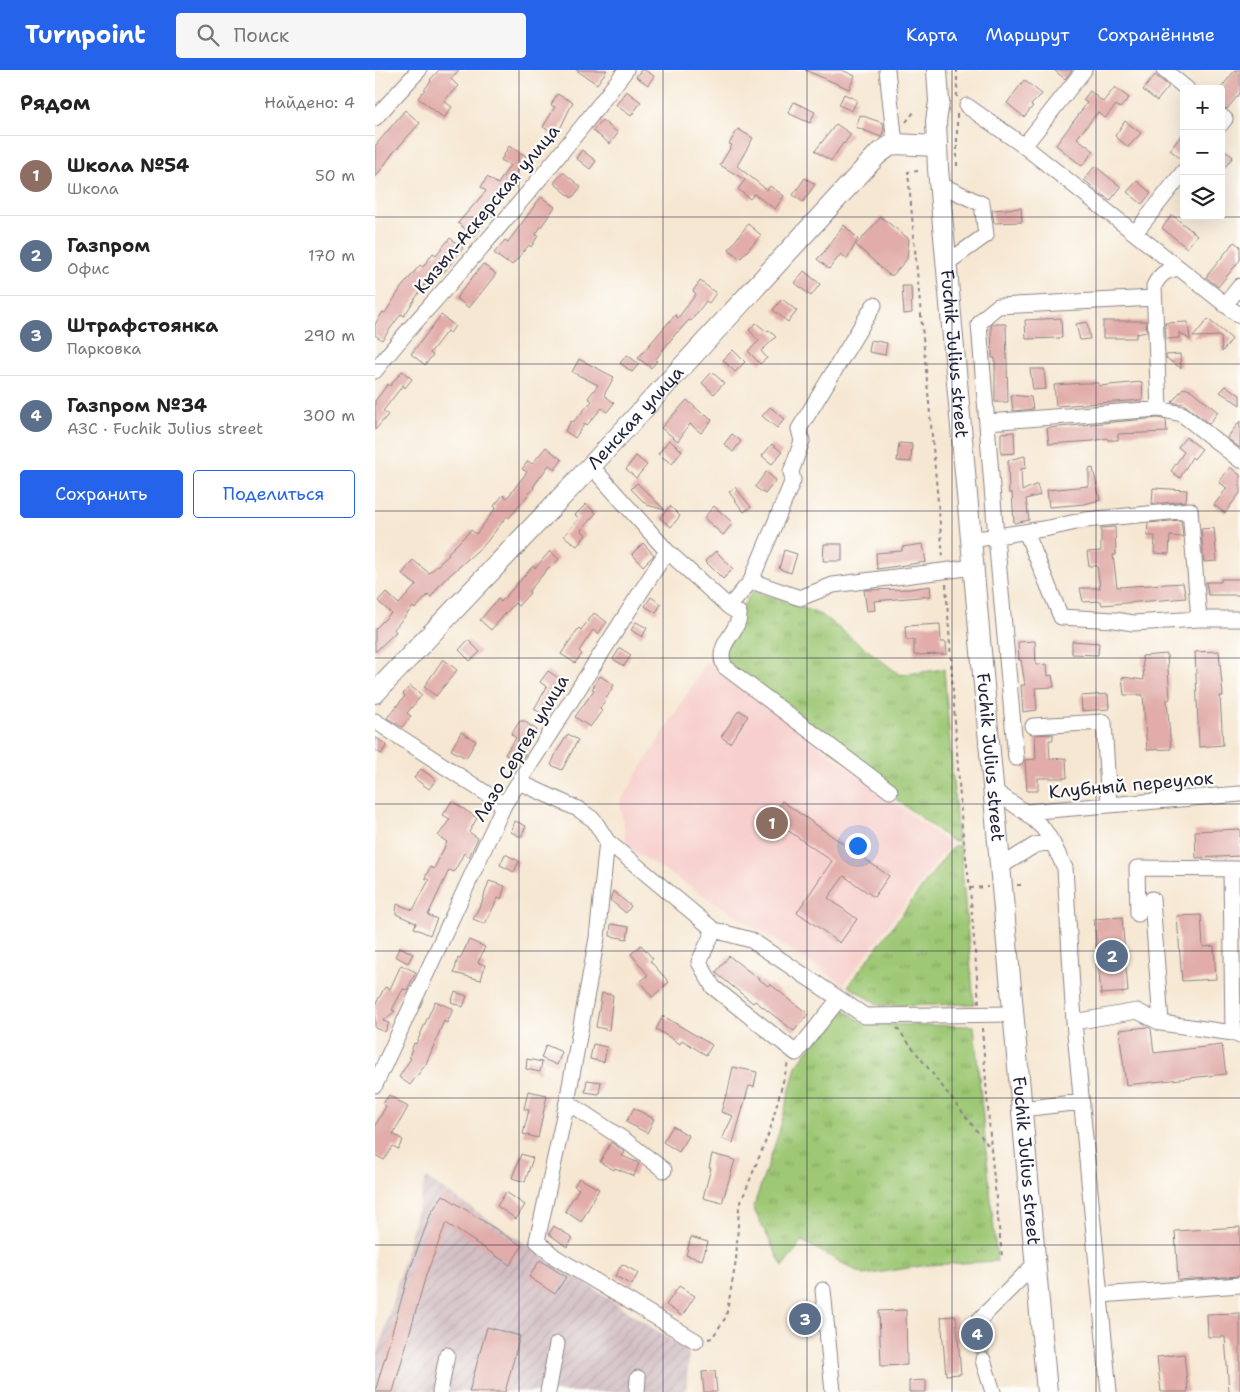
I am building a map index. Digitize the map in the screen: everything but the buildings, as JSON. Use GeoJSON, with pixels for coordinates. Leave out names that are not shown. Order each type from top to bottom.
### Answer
{"type":"FeatureCollection","features":[{"type":"Feature","properties":{"kind":"main road","name":"Fuchik Julius street"},"geometry":{"type":"LineString","coordinates":[[924,70],[927,104],[935,122]]}},
{"type":"Feature","properties":{"kind":"main road","name":"Fuchik Julius street"},"geometry":{"type":"LineString","coordinates":[[937,70],[939,102],[935,122],[939,184],[1047,1392]]}},
{"type":"Feature","properties":{"kind":"main road"},"geometry":{"type":"LineString","coordinates":[[895,144],[937,146]]}},
{"type":"Feature","properties":{"kind":"main road","name":"Ленская улица"},"geometry":{"type":"LineString","coordinates":[[375,693],[591,466],[877,155],[888,146],[895,144]]}},
{"type":"Feature","properties":{"kind":"street"},"geometry":{"type":"LineString","coordinates":[[375,118],[419,70]]}},
{"type":"Feature","properties":{"kind":"street","name":"Кызыл-Аскерская улица"},"geometry":{"type":"LineString","coordinates":[[375,371],[393,347],[593,114],[625,70]]}},
{"type":"Feature","properties":{"kind":"street"},"geometry":{"type":"LineString","coordinates":[[887,70],[895,144]]}},
{"type":"Feature","properties":{"kind":"street"},"geometry":{"type":"LineString","coordinates":[[1024,146],[1084,70]]}},
{"type":"Feature","properties":{"kind":"street"},"geometry":{"type":"LineString","coordinates":[[1164,70],[1182,85]]}},
{"type":"Feature","properties":{"kind":"street"},"geometry":{"type":"LineString","coordinates":[[960,104],[1024,146],[1240,316]]}},
{"type":"Feature","properties":{"kind":"street"},"geometry":{"type":"LineString","coordinates":[[1135,233],[1181,175]]}},
{"type":"Feature","properties":{"kind":"street"},"geometry":{"type":"LineString","coordinates":[[939,184],[982,204],[986,235],[947,263]]}},
{"type":"Feature","properties":{"kind":"street"},"geometry":{"type":"LineString","coordinates":[[1159,409],[1154,286],[1158,277],[1167,270],[1179,268]]}},
{"type":"Feature","properties":{"kind":"street"},"geometry":{"type":"LineString","coordinates":[[1225,304],[1240,286]]}},
{"type":"Feature","properties":{"kind":"street"},"geometry":{"type":"LineString","coordinates":[[1016,758],[979,324],[987,314],[998,306],[1154,298]]}},
{"type":"Feature","properties":{"kind":"street"},"geometry":{"type":"LineString","coordinates":[[729,607],[751,581],[793,480],[791,472],[802,441],[799,429],[874,306]]}},
{"type":"Feature","properties":{"kind":"street"},"geometry":{"type":"LineString","coordinates":[[987,422],[1159,409],[1182,414],[1240,460]]}},
{"type":"Feature","properties":{"kind":"street"},"geometry":{"type":"LineString","coordinates":[[591,466],[667,550],[729,607],[739,613],[740,620],[725,644],[723,662],[725,667],[890,791]]}},
{"type":"Feature","properties":{"kind":"street"},"geometry":{"type":"LineString","coordinates":[[971,540],[1026,532],[1085,520],[1190,510],[1199,619]]}},
{"type":"Feature","properties":{"kind":"street"},"geometry":{"type":"LineString","coordinates":[[1026,532],[1061,617],[1133,623],[1199,619],[1240,619]]}},
{"type":"Feature","properties":{"kind":"street","name":"Лазо Сергея улица"},"geometry":{"type":"LineString","coordinates":[[375,1085],[504,805],[667,550]]}},
{"type":"Feature","properties":{"kind":"street"},"geometry":{"type":"LineString","coordinates":[[751,581],[800,598],[833,584],[974,567]]}},
{"type":"Feature","properties":{"kind":"street"},"geometry":{"type":"LineString","coordinates":[[375,721],[504,805]]}},
{"type":"Feature","properties":{"kind":"street"},"geometry":{"type":"LineString","coordinates":[[1033,726],[1104,722],[1109,805]]}},
{"type":"Feature","properties":{"kind":"street"},"geometry":{"type":"LineString","coordinates":[[519,782],[578,809],[594,820],[607,841],[714,930],[751,940],[865,1016],[1013,1014]]}},
{"type":"Feature","properties":{"kind":"street"},"geometry":{"type":"LineString","coordinates":[[993,790],[1025,812],[1043,828],[1065,868],[1074,1022],[1109,1392]]}},
{"type":"Feature","properties":{"kind":"street","name":"Клубный переулок"},"geometry":{"type":"LineString","coordinates":[[1025,812],[1240,794]]}},
{"type":"Feature","properties":{"kind":"street"},"geometry":{"type":"LineString","coordinates":[[607,841],[597,938],[567,1102],[537,1240],[555,1257],[696,1341]]}},
{"type":"Feature","properties":{"kind":"street"},"geometry":{"type":"LineString","coordinates":[[1000,867],[1035,845],[1052,842]]}},
{"type":"Feature","properties":{"kind":"street"},"geometry":{"type":"LineString","coordinates":[[1074,1022],[1137,1011],[1161,1023],[1237,1034],[1235,869],[1137,868],[1138,914]]}},
{"type":"Feature","properties":{"kind":"street"},"geometry":{"type":"LineString","coordinates":[[1152,899],[1161,1023]]}},
{"type":"Feature","properties":{"kind":"street"},"geometry":{"type":"LineString","coordinates":[[714,930],[699,962],[713,987],[796,1053],[839,999]]}},
{"type":"Feature","properties":{"kind":"street"},"geometry":{"type":"LineString","coordinates":[[567,1102],[626,1140],[663,1170]]}},
{"type":"Feature","properties":{"kind":"street"},"geometry":{"type":"LineString","coordinates":[[1022,1108],[1081,1102]]}},
{"type":"Feature","properties":{"kind":"street"},"geometry":{"type":"LineString","coordinates":[[980,1326],[979,1320],[1035,1264]]}},
{"type":"Feature","properties":{"kind":"street"},"geometry":{"type":"LineString","coordinates":[[1100,1294],[1240,1285]]}},
{"type":"Feature","properties":{"kind":"street"},"geometry":{"type":"LineString","coordinates":[[823,1290],[833,1392]]}},
{"type":"Feature","properties":{"kind":"street"},"geometry":{"type":"LineString","coordinates":[[548,1392],[557,1344]]}},
{"type":"Feature","properties":{"kind":"street"},"geometry":{"type":"LineString","coordinates":[[440,1392],[447,1356]]}},
{"type":"Feature","properties":{"kind":"street"},"geometry":{"type":"LineString","coordinates":[[983,1360],[993,1392]]}},
{"type":"Feature","properties":{"kind":"path"},"geometry":{"type":"LineString","coordinates":[[957,70],[960,104],[957,167]]}},
{"type":"Feature","properties":{"kind":"path"},"geometry":{"type":"LineString","coordinates":[[905,123],[914,112]]}},
{"type":"Feature","properties":{"kind":"path"},"geometry":{"type":"LineString","coordinates":[[918,171],[908,172],[945,571],[963,828],[970,888],[991,1149],[1002,1257]]}},
{"type":"Feature","properties":{"kind":"path"},"geometry":{"type":"LineString","coordinates":[[887,1016],[991,1149]]}},
{"type":"Feature","properties":{"kind":"path"},"geometry":{"type":"LineString","coordinates":[[696,1341],[712,1338],[726,1317],[737,1261],[739,1208],[770,1130],[788,1062],[796,1053]]}},
{"type":"Feature","properties":{"kind":"shaded area"},"geometry":{"type":"Polygon","coordinates":[[[707,662],[950,844],[844,984],[627,847],[620,802],[707,662]]]}},
{"type":"Feature","properties":{"kind":"shaded area"},"geometry":{"type":"Polygon","coordinates":[[[426,1178],[689,1352],[686,1392],[375,1392],[375,1365],[426,1178]]]}},
{"type":"Feature","properties":{"kind":"green space"},"geometry":{"type":"Polygon","coordinates":[[[753,591],[823,616],[900,675],[944,669],[958,841],[952,841],[710,660],[753,591]]]}},
{"type":"Feature","properties":{"kind":"green space"},"geometry":{"type":"Polygon","coordinates":[[[953,846],[960,846],[974,1004],[881,1006],[848,986],[953,846]]]}},
{"type":"Feature","properties":{"kind":"green space"},"geometry":{"type":"Polygon","coordinates":[[[841,1007],[864,1024],[974,1026],[997,1261],[928,1265],[864,1275],[802,1241],[783,1267],[753,1208],[779,1132],[796,1066],[841,1007]]]}},
{"type":"Feature","properties":{"kind":"tunnel"},"geometry":{"type":"LineString","coordinates":[[980,1326],[983,1360]]}},
{"type":"Feature","properties":{"kind":"place","name":"Школа №54"},"geometry":{"type":"Point","coordinates":[772,823]}},
{"type":"Feature","properties":{"kind":"place","name":"Газпром"},"geometry":{"type":"Point","coordinates":[1112,956]}},
{"type":"Feature","properties":{"kind":"place","name":"Штрафстоянка"},"geometry":{"type":"Point","coordinates":[805,1319]}},
{"type":"Feature","properties":{"kind":"place","name":"Газпром №34"},"geometry":{"type":"Point","coordinates":[977,1334]}}]}
